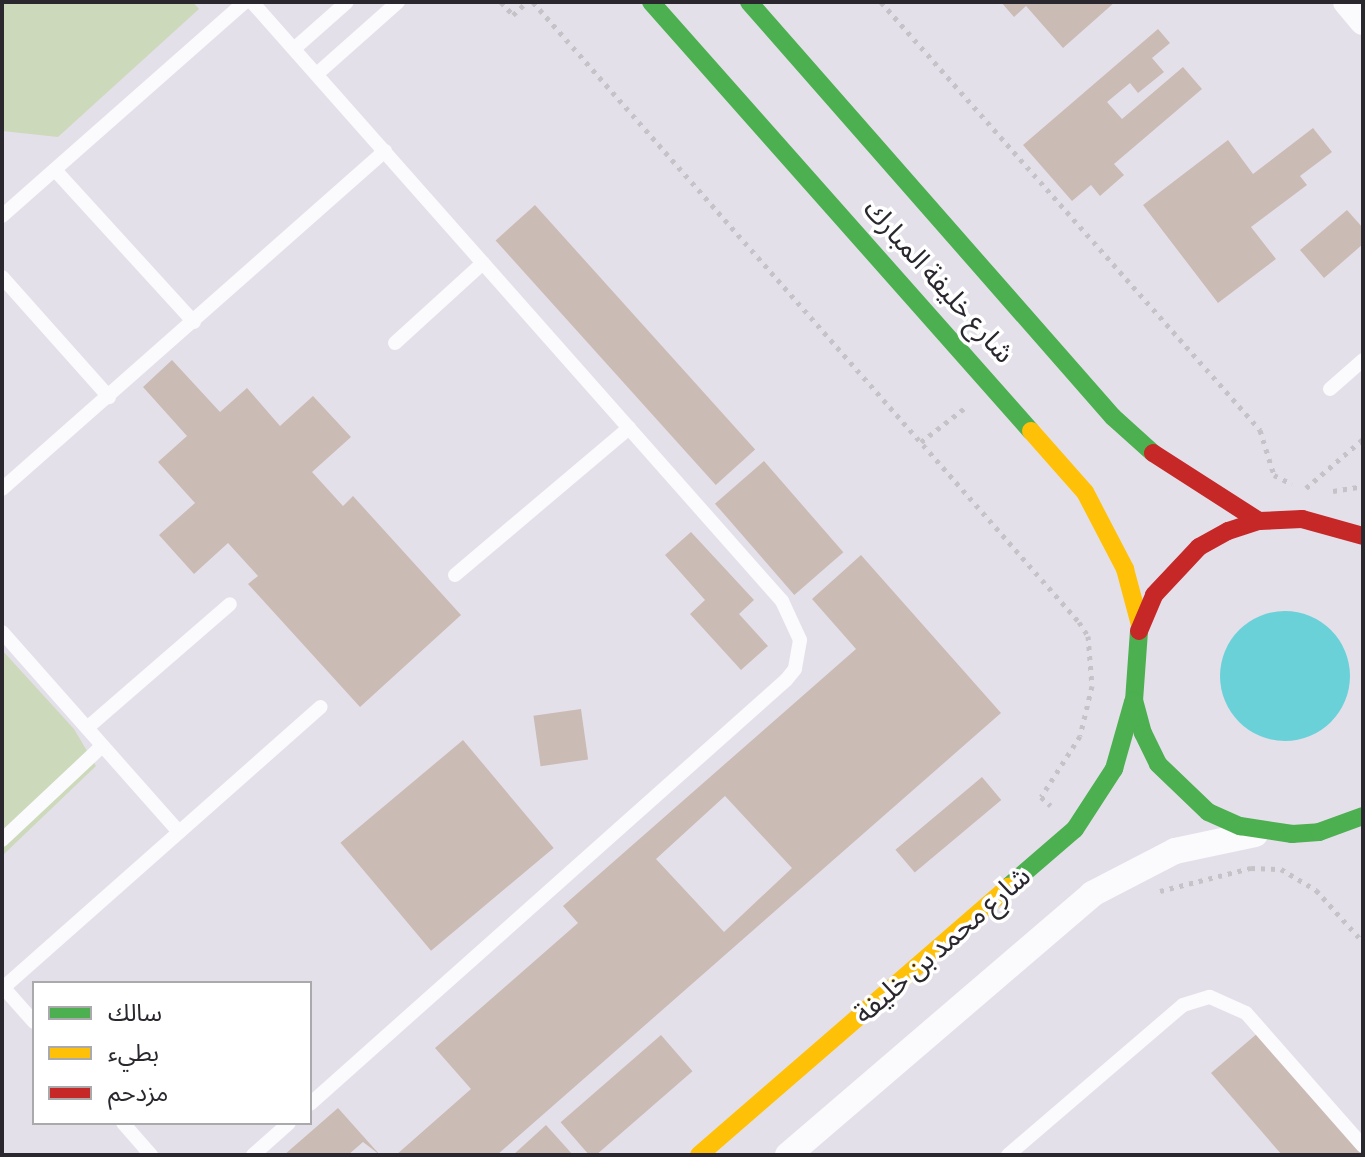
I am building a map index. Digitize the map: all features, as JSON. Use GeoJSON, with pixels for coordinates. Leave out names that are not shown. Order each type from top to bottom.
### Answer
{"type":"FeatureCollection","features":[{"type":"Feature","properties":{"kind":"main road","name":"شارع خليفة المبارك"},"geometry":{"type":"LineString","coordinates":[[651,2],[1085,492],[1125,569],[1140,625]]}},
{"type":"Feature","properties":{"kind":"main road","name":"شارع خليفة المبارك"},"geometry":{"type":"LineString","coordinates":[[749,2],[1121,425],[1196,486],[1259,521]]}},
{"type":"Feature","properties":{"kind":"main road"},"geometry":{"type":"LineString","coordinates":[[1363,516],[1323,522],[1259,521],[1228,531],[1182,562],[1154,595],[1140,625],[1133,662],[1134,700],[1158,764],[1181,790],[1208,812],[1266,832],[1319,832],[1363,816]]}},
{"type":"Feature","properties":{"kind":"main road"},"geometry":{"type":"LineString","coordinates":[[1323,522],[1363,536]]}},
{"type":"Feature","properties":{"kind":"main road","name":"شارع محمد بن خليفة"},"geometry":{"type":"LineString","coordinates":[[699,1155],[1075,829],[1114,769],[1134,700]]}},
{"type":"Feature","properties":{"kind":"main road"},"geometry":{"type":"LineString","coordinates":[[1319,832],[1352,844]]}},
{"type":"Feature","properties":{"kind":"street"},"geometry":{"type":"LineString","coordinates":[[1346,2],[1363,22]]}},
{"type":"Feature","properties":{"kind":"street","name":"شارع محمد بن خليفة"},"geometry":{"type":"LineString","coordinates":[[788,1155],[1119,876],[1175,851],[1266,832]]}},
{"type":"Feature","properties":{"kind":"lane"},"geometry":{"type":"LineString","coordinates":[[2,216],[245,2]]}},
{"type":"Feature","properties":{"kind":"lane"},"geometry":{"type":"LineString","coordinates":[[252,2],[318,73],[791,612],[800,640],[795,669],[312,1102]]}},
{"type":"Feature","properties":{"kind":"lane"},"geometry":{"type":"LineString","coordinates":[[295,48],[347,2]]}},
{"type":"Feature","properties":{"kind":"lane"},"geometry":{"type":"LineString","coordinates":[[318,73],[398,2]]}},
{"type":"Feature","properties":{"kind":"lane"},"geometry":{"type":"LineString","coordinates":[[2,489],[385,151]]}},
{"type":"Feature","properties":{"kind":"lane"},"geometry":{"type":"LineString","coordinates":[[55,170],[194,322]]}},
{"type":"Feature","properties":{"kind":"lane"},"geometry":{"type":"LineString","coordinates":[[395,343],[483,263]]}},
{"type":"Feature","properties":{"kind":"lane"},"geometry":{"type":"LineString","coordinates":[[2,277],[109,397]]}},
{"type":"Feature","properties":{"kind":"lane"},"geometry":{"type":"LineString","coordinates":[[1330,389],[1363,360]]}},
{"type":"Feature","properties":{"kind":"lane"},"geometry":{"type":"LineString","coordinates":[[455,575],[629,428]]}},
{"type":"Feature","properties":{"kind":"lane"},"geometry":{"type":"LineString","coordinates":[[87,728],[230,604]]}},
{"type":"Feature","properties":{"kind":"lane"},"geometry":{"type":"LineString","coordinates":[[2,632],[179,832]]}},
{"type":"Feature","properties":{"kind":"lane"},"geometry":{"type":"LineString","coordinates":[[32,1020],[3,987],[321,707]]}},
{"type":"Feature","properties":{"kind":"lane"},"geometry":{"type":"LineString","coordinates":[[2,840],[102,746]]}},
{"type":"Feature","properties":{"kind":"lane"},"geometry":{"type":"LineString","coordinates":[[1008,1155],[1183,1005],[1210,997],[1246,1013],[1363,1146]]}},
{"type":"Feature","properties":{"kind":"lane"},"geometry":{"type":"LineString","coordinates":[[125,1125],[151,1155]]}},
{"type":"Feature","properties":{"kind":"lane"},"geometry":{"type":"LineString","coordinates":[[253,1155],[287,1125]]}},
{"type":"Feature","properties":{"kind":"path"},"geometry":{"type":"LineString","coordinates":[[501,2],[513,15],[530,2],[921,442],[1088,636],[1093,660],[1088,711],[1069,759],[1041,797],[1075,829]]}},
{"type":"Feature","properties":{"kind":"path"},"geometry":{"type":"LineString","coordinates":[[881,2],[1260,430],[1274,475],[1304,490],[1363,486]]}},
{"type":"Feature","properties":{"kind":"path"},"geometry":{"type":"LineString","coordinates":[[921,442],[966,406]]}},
{"type":"Feature","properties":{"kind":"path"},"geometry":{"type":"LineString","coordinates":[[1304,490],[1363,439]]}},
{"type":"Feature","properties":{"kind":"path"},"geometry":{"type":"LineString","coordinates":[[1119,876],[1136,888],[1164,892],[1251,868],[1281,869],[1316,890],[1363,942]]}},
{"type":"Feature","properties":{"kind":"green space"},"geometry":{"type":"Polygon","coordinates":[[[2,2],[193,2],[199,9],[58,137],[2,131],[2,2]]]}},
{"type":"Feature","properties":{"kind":"green space"},"geometry":{"type":"Polygon","coordinates":[[[2,650],[74,729],[96,766],[2,856],[2,650]]]}},
{"type":"Feature","properties":{"kind":"water"},"geometry":{"type":"Polygon","coordinates":[[[1285,611],[1310,616],[1331,630],[1345,651],[1350,676],[1345,701],[1331,722],[1310,736],[1285,741],[1260,736],[1239,722],[1225,701],[1220,676],[1225,651],[1239,630],[1260,616],[1285,611]]]}},
{"type":"Feature","properties":{"kind":"building"},"geometry":{"type":"Polygon","coordinates":[[[1001,2],[1115,2],[1063,48],[1026,6],[1014,17],[1001,2]]]}},
{"type":"Feature","properties":{"kind":"building"},"geometry":{"type":"Polygon","coordinates":[[[1158,29],[1170,43],[1152,58],[1164,72],[1138,93],[1130,83],[1107,102],[1122,119],[1183,67],[1202,89],[1114,164],[1124,175],[1100,196],[1091,185],[1072,201],[1023,145],[1158,29]]]}},
{"type":"Feature","properties":{"kind":"building"},"geometry":{"type":"Polygon","coordinates":[[[1313,128],[1332,152],[1300,176],[1307,185],[1251,227],[1276,259],[1218,303],[1143,205],[1228,140],[1253,174],[1313,128]]]}},
{"type":"Feature","properties":{"kind":"building"},"geometry":{"type":"Polygon","coordinates":[[[535,205],[755,449],[716,485],[496,240],[535,205]]]}},
{"type":"Feature","properties":{"kind":"building"},"geometry":{"type":"Polygon","coordinates":[[[1347,210],[1363,228],[1363,244],[1324,278],[1300,250],[1347,210]]]}},
{"type":"Feature","properties":{"kind":"building"},"geometry":{"type":"Polygon","coordinates":[[[172,360],[220,412],[247,388],[280,426],[313,396],[351,437],[312,472],[343,506],[353,496],[461,615],[360,707],[248,584],[258,576],[228,543],[194,574],[159,535],[195,503],[158,462],[187,436],[143,387],[172,360]]]}},
{"type":"Feature","properties":{"kind":"building"},"geometry":{"type":"Polygon","coordinates":[[[764,461],[843,552],[794,595],[715,504],[764,461]]]}},
{"type":"Feature","properties":{"kind":"building"},"geometry":{"type":"Polygon","coordinates":[[[691,532],[754,600],[739,614],[768,646],[741,670],[690,614],[705,600],[665,555],[691,532]]]}},
{"type":"Feature","properties":{"kind":"building"},"geometry":{"type":"Polygon","coordinates":[[[861,555],[1001,713],[497,1155],[396,1155],[471,1089],[435,1048],[578,923],[563,906],[856,649],[812,599],[861,555]],[[725,796],[656,859],[724,932],[792,868],[725,796]]]}},
{"type":"Feature","properties":{"kind":"building"},"geometry":{"type":"Polygon","coordinates":[[[581,709],[588,760],[541,766],[533,716],[581,709]]]}},
{"type":"Feature","properties":{"kind":"building"},"geometry":{"type":"Polygon","coordinates":[[[463,740],[554,848],[431,951],[340,843],[463,740]]]}},
{"type":"Feature","properties":{"kind":"building"},"geometry":{"type":"Polygon","coordinates":[[[982,777],[1001,800],[915,873],[895,850],[982,777]]]}},
{"type":"Feature","properties":{"kind":"building"},"geometry":{"type":"Polygon","coordinates":[[[1259,1032],[1363,1155],[1282,1155],[1211,1073],[1259,1032]]]}},
{"type":"Feature","properties":{"kind":"building"},"geometry":{"type":"Polygon","coordinates":[[[661,1035],[692,1071],[596,1155],[589,1155],[561,1122],[661,1035]]]}},
{"type":"Feature","properties":{"kind":"building"},"geometry":{"type":"Polygon","coordinates":[[[338,1108],[380,1155],[363,1142],[348,1155],[284,1155],[338,1108]]]}},
{"type":"Feature","properties":{"kind":"building"},"geometry":{"type":"Polygon","coordinates":[[[546,1125],[573,1155],[513,1155],[546,1125]]]}},
{"type":"Feature","properties":{"kind":"traffic: fast"},"geometry":{"type":"LineString","coordinates":[[651,2],[1031,431]]}},
{"type":"Feature","properties":{"kind":"traffic: fast"},"geometry":{"type":"LineString","coordinates":[[749,2],[1113,417],[1153,453]]}},
{"type":"Feature","properties":{"kind":"traffic: fast"},"geometry":{"type":"LineString","coordinates":[[1139,631],[1134,700],[1143,733],[1158,764],[1208,812],[1240,826],[1292,834],[1319,832],[1363,816]]}},
{"type":"Feature","properties":{"kind":"traffic: fast"},"geometry":{"type":"LineString","coordinates":[[1009,886],[1075,829],[1114,769],[1133,702]]}},
{"type":"Feature","properties":{"kind":"traffic: slow"},"geometry":{"type":"LineString","coordinates":[[1031,431],[1085,492],[1125,569],[1140,625]]}},
{"type":"Feature","properties":{"kind":"traffic: slow"},"geometry":{"type":"LineString","coordinates":[[699,1155],[1009,886]]}},
{"type":"Feature","properties":{"kind":"traffic: jam"},"geometry":{"type":"LineString","coordinates":[[1153,453],[1259,521]]}},
{"type":"Feature","properties":{"kind":"traffic: jam"},"geometry":{"type":"LineString","coordinates":[[1139,631],[1154,595],[1199,547],[1228,531],[1259,521],[1302,519],[1363,536]]}}]}
